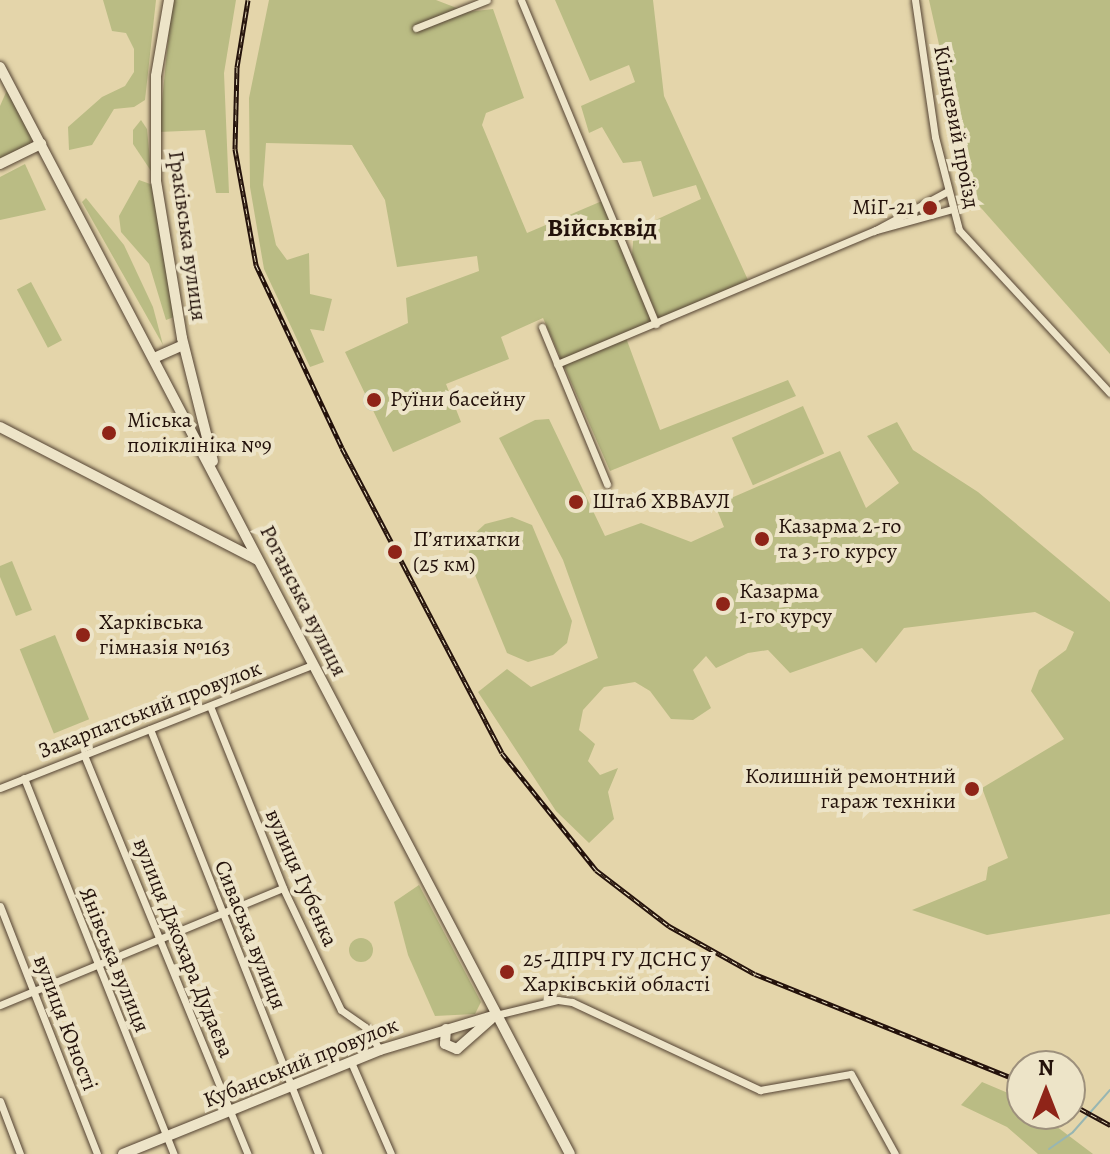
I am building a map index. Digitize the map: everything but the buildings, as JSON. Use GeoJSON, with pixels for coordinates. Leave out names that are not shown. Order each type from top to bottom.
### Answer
{"type":"FeatureCollection","features":[{"type":"Feature","properties":{"kind":"street","name":"Граківська вулиця"},"geometry":{"type":"LineString","coordinates":[[169,0],[156,76],[155,168],[183,345],[215,475]]}},
{"type":"Feature","properties":{"kind":"street"},"geometry":{"type":"LineString","coordinates":[[416,28],[487,0]]}},
{"type":"Feature","properties":{"kind":"street"},"geometry":{"type":"LineString","coordinates":[[521,0],[656,324]]}},
{"type":"Feature","properties":{"kind":"street","name":"Кільцевий проїзд"},"geometry":{"type":"LineString","coordinates":[[915,0],[949,210],[959,230],[998,276],[1110,393]]}},
{"type":"Feature","properties":{"kind":"street","name":"Роганська вулиця"},"geometry":{"type":"LineString","coordinates":[[0,67],[570,1154]]}},
{"type":"Feature","properties":{"kind":"street"},"geometry":{"type":"LineString","coordinates":[[0,164],[41,144]]}},
{"type":"Feature","properties":{"kind":"street"},"geometry":{"type":"LineString","coordinates":[[557,364],[874,231],[946,192]]}},
{"type":"Feature","properties":{"kind":"street"},"geometry":{"type":"LineString","coordinates":[[874,231],[905,226],[949,210]]}},
{"type":"Feature","properties":{"kind":"street"},"geometry":{"type":"LineString","coordinates":[[542,327],[607,484]]}},
{"type":"Feature","properties":{"kind":"street"},"geometry":{"type":"LineString","coordinates":[[154,358],[183,345]]}},
{"type":"Feature","properties":{"kind":"street"},"geometry":{"type":"LineString","coordinates":[[0,427],[259,560]]}},
{"type":"Feature","properties":{"kind":"street","name":"Закарпатський провулок"},"geometry":{"type":"LineString","coordinates":[[0,788],[313,665]]}},
{"type":"Feature","properties":{"kind":"street","name":"вулиця Губенка"},"geometry":{"type":"LineString","coordinates":[[210,706],[283,888],[341,1010],[365,1027],[380,1050]]}},
{"type":"Feature","properties":{"kind":"street","name":"Сиваська вулиця"},"geometry":{"type":"LineString","coordinates":[[150,729],[318,1154]]}},
{"type":"Feature","properties":{"kind":"street","name":"вулиця Джохара Дудаєва"},"geometry":{"type":"LineString","coordinates":[[84,755],[248,1154]]}},
{"type":"Feature","properties":{"kind":"street","name":"Янівська вулиця"},"geometry":{"type":"LineString","coordinates":[[24,778],[96,968],[174,1154]]}},
{"type":"Feature","properties":{"kind":"street"},"geometry":{"type":"LineString","coordinates":[[0,1005],[96,968],[283,888]]}},
{"type":"Feature","properties":{"kind":"street","name":"вулиця Юності"},"geometry":{"type":"LineString","coordinates":[[0,906],[97,1154]]}},
{"type":"Feature","properties":{"kind":"street"},"geometry":{"type":"LineString","coordinates":[[446,1029],[445,1044],[457,1049],[496,1015],[558,1000],[572,1002],[760,1090],[851,1074],[895,1154]]}},
{"type":"Feature","properties":{"kind":"street","name":"Кубанський провулок"},"geometry":{"type":"LineString","coordinates":[[123,1154],[380,1050],[496,1015]]}},
{"type":"Feature","properties":{"kind":"street"},"geometry":{"type":"LineString","coordinates":[[351,1062],[391,1154]]}},
{"type":"Feature","properties":{"kind":"street"},"geometry":{"type":"LineString","coordinates":[[0,1101],[20,1154]]}},
{"type":"Feature","properties":{"kind":"green space"},"geometry":{"type":"Polygon","coordinates":[[[103,0],[156,0],[145,100],[134,107],[114,109],[92,145],[69,150],[68,127],[102,97],[125,86],[134,72],[134,49],[126,33],[112,31],[103,0]]]}},
{"type":"Feature","properties":{"kind":"green space"},"geometry":{"type":"Polygon","coordinates":[[[172,0],[236,0],[224,73],[229,193],[216,193],[205,130],[159,132],[172,0]]]}},
{"type":"Feature","properties":{"kind":"green space"},"geometry":{"type":"Polygon","coordinates":[[[269,0],[436,0],[467,12],[493,9],[524,98],[486,113],[482,125],[527,233],[602,201],[654,322],[625,335],[660,430],[788,380],[796,396],[610,471],[543,318],[501,337],[509,359],[446,384],[461,422],[393,452],[345,352],[408,323],[406,298],[479,271],[477,256],[397,267],[385,200],[352,145],[266,143],[263,185],[276,245],[287,260],[309,253],[310,294],[332,299],[324,331],[310,329],[324,362],[310,367],[264,269],[250,187],[249,98],[269,0]]]}},
{"type":"Feature","properties":{"kind":"green space"},"geometry":{"type":"Polygon","coordinates":[[[555,0],[653,0],[664,96],[748,280],[659,321],[632,255],[634,230],[701,199],[696,185],[653,197],[641,161],[623,163],[602,127],[589,133],[581,106],[635,82],[629,65],[590,81],[555,0]]]}},
{"type":"Feature","properties":{"kind":"green space"},"geometry":{"type":"Polygon","coordinates":[[[929,0],[1110,0],[1110,354],[974,200],[929,0]]]}},
{"type":"Feature","properties":{"kind":"green space"},"geometry":{"type":"Polygon","coordinates":[[[7,90],[32,136],[30,144],[0,160],[0,106],[7,90]]]}},
{"type":"Feature","properties":{"kind":"green space"},"geometry":{"type":"Polygon","coordinates":[[[141,120],[147,129],[151,171],[133,144],[133,130],[141,120]]]}},
{"type":"Feature","properties":{"kind":"green space"},"geometry":{"type":"Polygon","coordinates":[[[25,164],[46,210],[0,220],[0,177],[25,164]]]}},
{"type":"Feature","properties":{"kind":"green space"},"geometry":{"type":"Polygon","coordinates":[[[139,180],[153,185],[174,317],[166,320],[149,264],[121,232],[119,216],[139,180]]]}},
{"type":"Feature","properties":{"kind":"green space"},"geometry":{"type":"Polygon","coordinates":[[[86,198],[124,245],[153,307],[163,345],[82,202],[86,198]]]}},
{"type":"Feature","properties":{"kind":"green space"},"geometry":{"type":"Polygon","coordinates":[[[31,282],[62,340],[48,348],[17,290],[31,282]]]}},
{"type":"Feature","properties":{"kind":"green space"},"geometry":{"type":"Polygon","coordinates":[[[803,406],[824,454],[753,485],[732,438],[803,406]]]}},
{"type":"Feature","properties":{"kind":"green space"},"geometry":{"type":"Polygon","coordinates":[[[549,419],[605,536],[641,523],[691,542],[724,527],[715,505],[840,451],[866,508],[899,483],[867,436],[897,422],[913,450],[978,492],[1110,602],[1110,914],[987,935],[912,910],[986,880],[988,867],[1008,858],[982,788],[1064,739],[1031,691],[1039,670],[1066,650],[1074,632],[1035,612],[904,628],[876,663],[862,648],[790,673],[768,650],[748,653],[716,668],[706,656],[693,670],[711,708],[693,720],[671,719],[650,691],[635,682],[604,687],[583,710],[579,730],[595,744],[588,761],[600,775],[618,768],[608,792],[614,819],[589,843],[556,811],[478,692],[507,669],[531,687],[598,658],[563,560],[499,438],[535,420],[549,419]]]}},
{"type":"Feature","properties":{"kind":"green space"},"geometry":{"type":"Polygon","coordinates":[[[512,517],[532,525],[572,621],[567,643],[553,655],[528,662],[507,653],[468,558],[472,536],[485,524],[512,517]]]}},
{"type":"Feature","properties":{"kind":"green space"},"geometry":{"type":"Polygon","coordinates":[[[12,561],[32,610],[16,616],[0,577],[0,566],[12,561]]]}},
{"type":"Feature","properties":{"kind":"green space"},"geometry":{"type":"Polygon","coordinates":[[[55,635],[89,719],[54,734],[20,649],[55,635]]]}},
{"type":"Feature","properties":{"kind":"green space"},"geometry":{"type":"Polygon","coordinates":[[[419,885],[481,1002],[475,1014],[435,1016],[408,955],[394,902],[419,885]]]}},
{"type":"Feature","properties":{"kind":"green space"},"geometry":{"type":"Polygon","coordinates":[[[361,938],[372,945],[373,950],[366,961],[361,962],[350,955],[349,950],[356,939],[361,938]]]}},
{"type":"Feature","properties":{"kind":"green space"},"geometry":{"type":"Polygon","coordinates":[[[982,1082],[1006,1092],[1006,1127],[961,1105],[982,1082]]]}},
{"type":"Feature","properties":{"kind":"green space"},"geometry":{"type":"Polygon","coordinates":[[[1010,1130],[1061,1130],[1093,1154],[1038,1154],[1010,1130]]]}},
{"type":"Feature","properties":{"kind":"water","name":"Руїни басейну"},"geometry":{"type":"Polygon","coordinates":[[[374,389],[385,400],[374,411],[363,400],[374,389]]]}},
{"type":"Feature","properties":{"kind":"waterway"},"geometry":{"type":"LineString","coordinates":[[1049,1149],[1073,1132],[1110,1090]]}},
{"type":"Feature","properties":{"kind":"railway"},"geometry":{"type":"LineString","coordinates":[[248,0],[237,67],[235,149],[256,265],[342,448],[502,753],[596,870],[669,926],[755,974],[1006,1076]]}},
{"type":"Feature","properties":{"kind":"railway"},"geometry":{"type":"LineString","coordinates":[[1086,1112],[1110,1125]]}},
{"type":"Feature","properties":{"kind":"place","name":"МіГ-21"},"geometry":{"type":"Point","coordinates":[930,208]}},
{"type":"Feature","properties":{"kind":"place","name":"Руїни басейну"},"geometry":{"type":"Point","coordinates":[374,400]}},
{"type":"Feature","properties":{"kind":"place","name":"Міська поліклініка №9"},"geometry":{"type":"Point","coordinates":[109,433]}},
{"type":"Feature","properties":{"kind":"place","name":"Штаб ХВВАУЛ"},"geometry":{"type":"Point","coordinates":[576,502]}},
{"type":"Feature","properties":{"kind":"place","name":"Казарма 2-го та 3-го курсу"},"geometry":{"type":"Point","coordinates":[762,539]}},
{"type":"Feature","properties":{"kind":"place","name":"Пʼятихатки (25 км)"},"geometry":{"type":"Point","coordinates":[395,552]}},
{"type":"Feature","properties":{"kind":"place","name":"Казарма 1-го курсу"},"geometry":{"type":"Point","coordinates":[723,604]}},
{"type":"Feature","properties":{"kind":"place","name":"Харківська гімназія №163"},"geometry":{"type":"Point","coordinates":[83,635]}},
{"type":"Feature","properties":{"kind":"place","name":"Колишній ремонтний гараж техніки"},"geometry":{"type":"Point","coordinates":[972,789]}},
{"type":"Feature","properties":{"kind":"place","name":"25-ДПРЧ ГУ ДСНС у Харківській області"},"geometry":{"type":"Point","coordinates":[507,972]}},
{"type":"Feature","properties":{"kind":"district","name":"Військвід"},"geometry":{"type":"Point","coordinates":[602,228]}}]}
